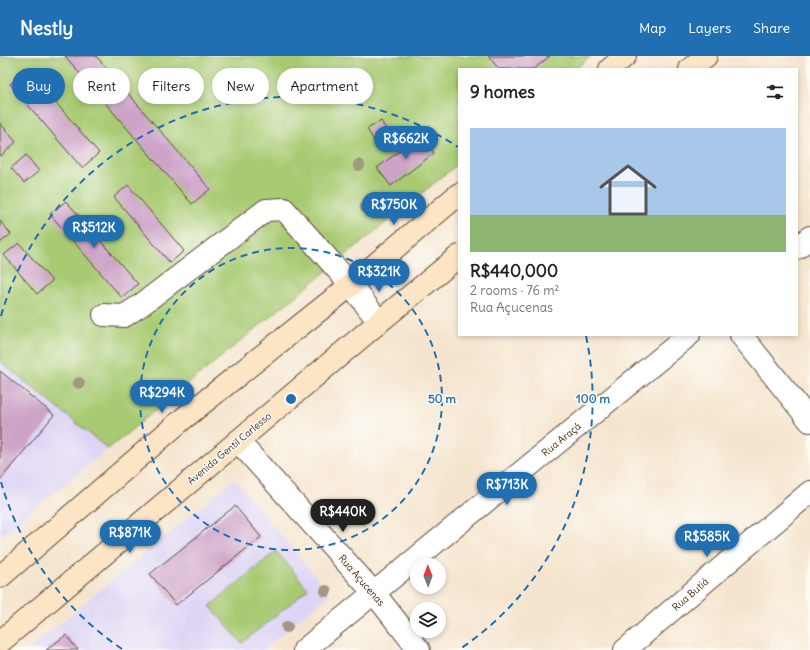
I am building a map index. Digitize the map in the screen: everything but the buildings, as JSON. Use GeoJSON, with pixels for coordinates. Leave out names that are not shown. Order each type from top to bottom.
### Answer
{"type":"FeatureCollection","features":[{"type":"Feature","properties":{"kind":"street"},"geometry":{"type":"LineString","coordinates":[[611,68],[625,56]]}},
{"type":"Feature","properties":{"kind":"street"},"geometry":{"type":"LineString","coordinates":[[691,68],[706,56]]}},
{"type":"Feature","properties":{"kind":"street"},"geometry":{"type":"LineString","coordinates":[[0,577],[184,418],[351,285],[458,195]]}},
{"type":"Feature","properties":{"kind":"street"},"geometry":{"type":"LineString","coordinates":[[104,315],[124,316],[141,305],[266,210],[284,209],[351,285],[379,322]]}},
{"type":"Feature","properties":{"kind":"street"},"geometry":{"type":"LineString","coordinates":[[798,247],[810,237]]}},
{"type":"Feature","properties":{"kind":"street","name":"Avenida Gentil Carlesso"},"geometry":{"type":"LineString","coordinates":[[0,642],[458,257]]}},
{"type":"Feature","properties":{"kind":"street","name":"Rua Araçá"},"geometry":{"type":"LineString","coordinates":[[304,650],[688,336]]}},
{"type":"Feature","properties":{"kind":"street"},"geometry":{"type":"LineString","coordinates":[[742,336],[810,421]]}},
{"type":"Feature","properties":{"kind":"street","name":"Rua Açucenas"},"geometry":{"type":"LineString","coordinates":[[238,441],[374,593],[419,650]]}},
{"type":"Feature","properties":{"kind":"street","name":"Rua Butiá"},"geometry":{"type":"LineString","coordinates":[[625,650],[810,492]]}},
{"type":"Feature","properties":{"kind":"shaded area"},"geometry":{"type":"Polygon","coordinates":[[[0,361],[108,449],[0,536],[0,361]]]}},
{"type":"Feature","properties":{"kind":"shaded area"},"geometry":{"type":"Polygon","coordinates":[[[234,479],[330,594],[263,650],[28,650],[234,479]]]}},
{"type":"Feature","properties":{"kind":"green space"},"geometry":{"type":"Polygon","coordinates":[[[0,56],[591,56],[576,68],[458,68],[458,164],[108,449],[0,361],[0,56]]]}},
{"type":"Feature","properties":{"kind":"green space"},"geometry":{"type":"Polygon","coordinates":[[[276,551],[308,589],[242,643],[210,606],[276,551]]]}}]}
